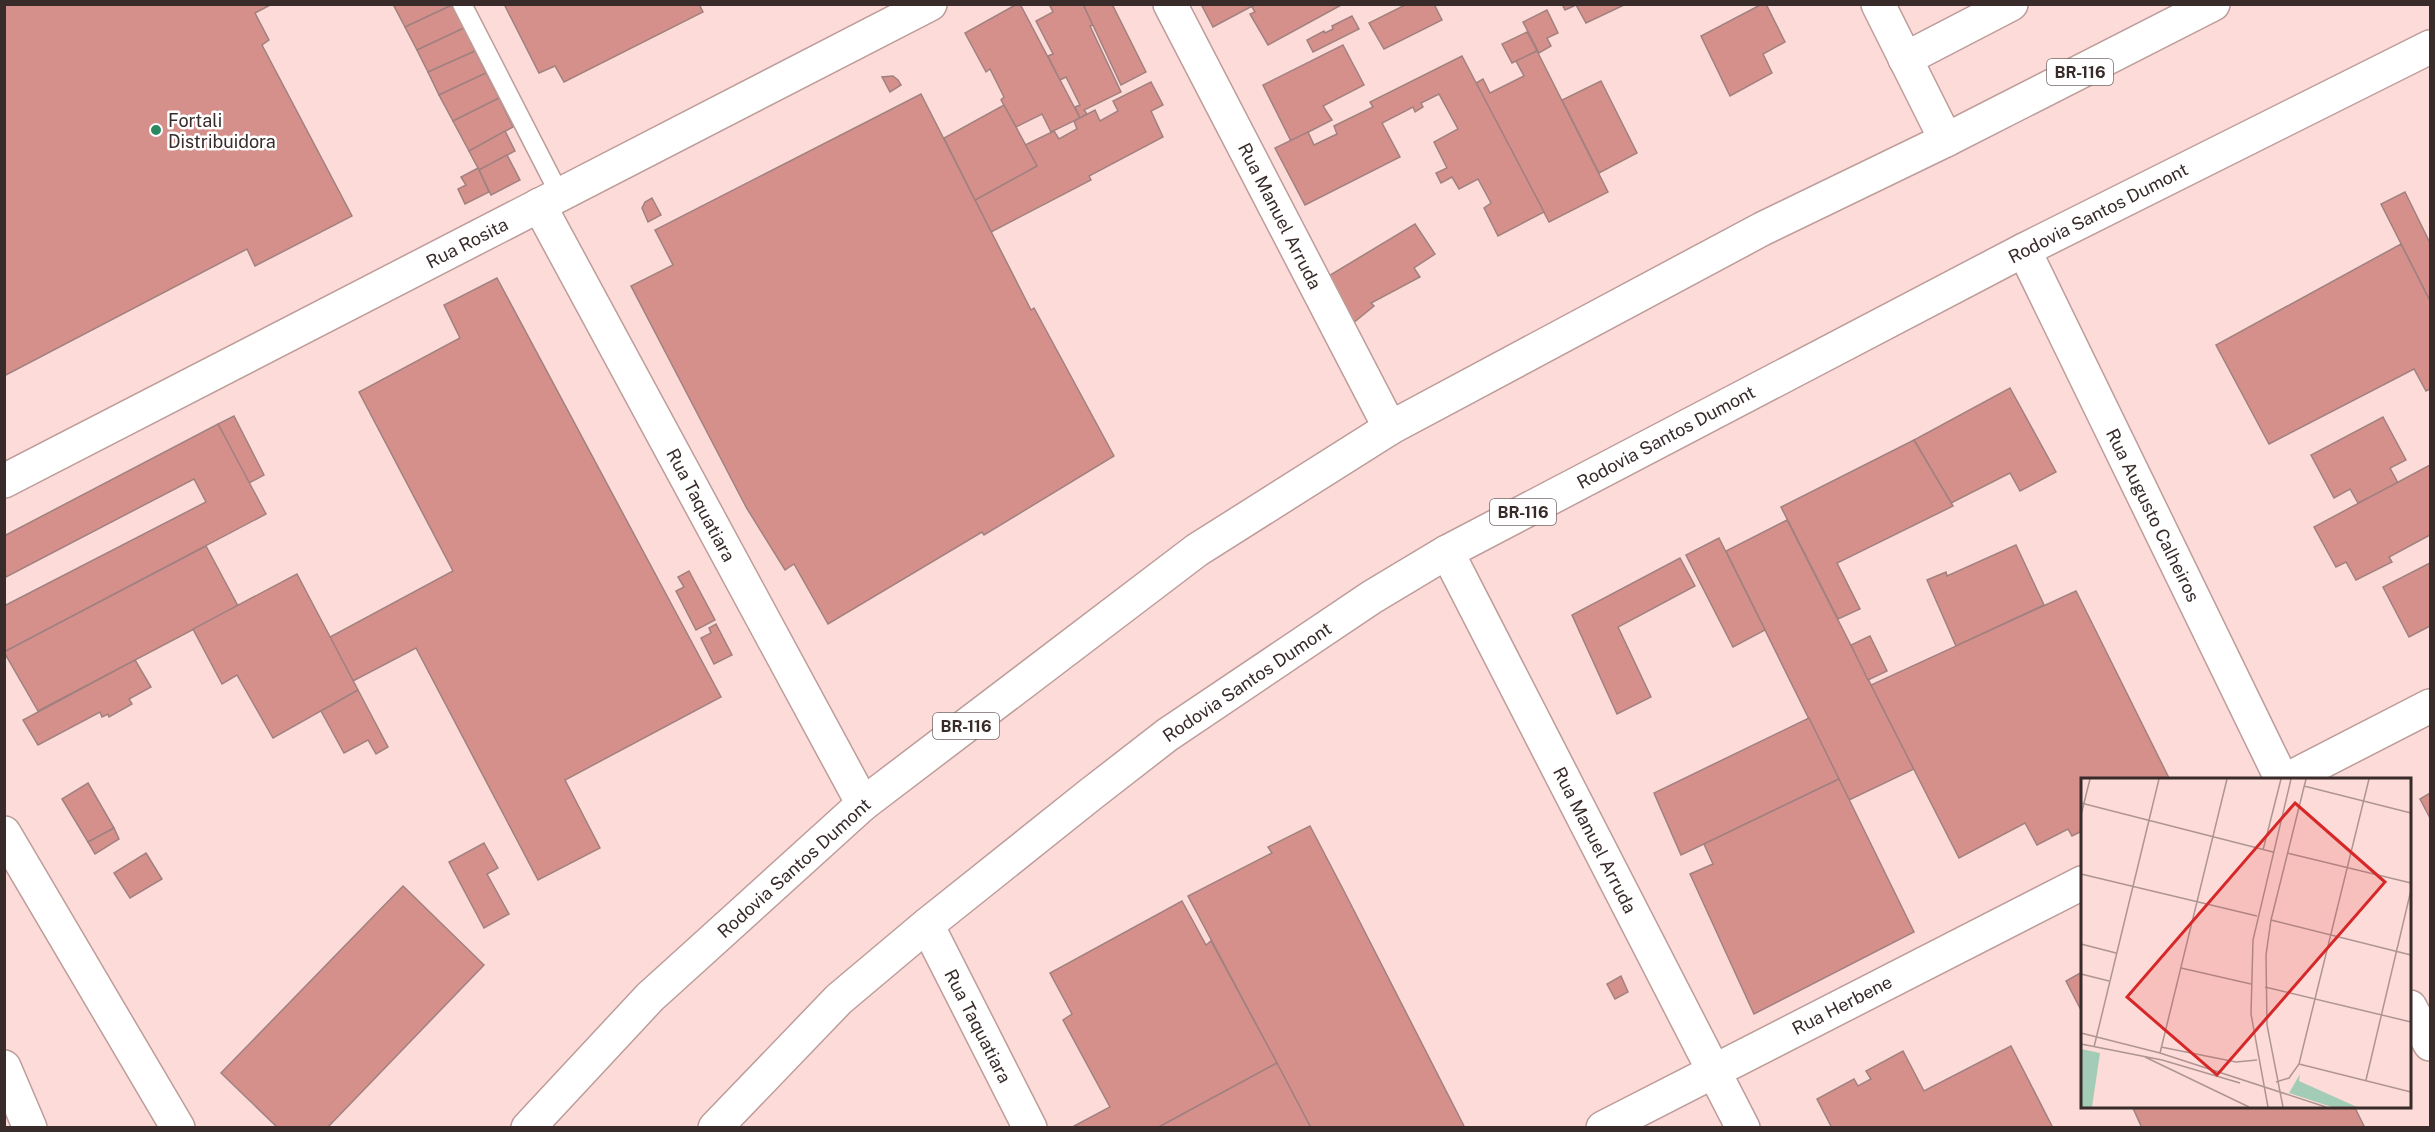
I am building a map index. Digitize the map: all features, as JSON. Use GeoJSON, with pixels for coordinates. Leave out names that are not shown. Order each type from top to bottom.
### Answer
{"type":"FeatureCollection","features":[{"type":"Feature","properties":{"kind":"main road","name":"Rua Rosita"},"geometry":{"type":"LineString","coordinates":[[4,481],[930,4]]}},
{"type":"Feature","properties":{"kind":"main road","name":"Rua Manuel Arruda"},"geometry":{"type":"LineString","coordinates":[[1170,4],[1390,428]]}},
{"type":"Feature","properties":{"kind":"main road"},"geometry":{"type":"LineString","coordinates":[[1878,4],[1946,140]]}},
{"type":"Feature","properties":{"kind":"main road"},"geometry":{"type":"LineString","coordinates":[[1905,59],[2011,4]]}},
{"type":"Feature","properties":{"kind":"main road","name":"Rodovia Santos Dumont"},"geometry":{"type":"LineString","coordinates":[[528,1128],[650,997],[863,804],[1197,550],[1390,428],[1762,229],[1946,140],[2213,4]]}},
{"type":"Feature","properties":{"kind":"main road","name":"Rodovia Santos Dumont"},"geometry":{"type":"LineString","coordinates":[[715,1128],[839,999],[927,925],[1167,735],[1372,597],[1447,552],[2024,250],[2430,47]]}},
{"type":"Feature","properties":{"kind":"main road","name":"Rua Taquatiara"},"geometry":{"type":"LineString","coordinates":[[550,200],[863,804]]}},
{"type":"Feature","properties":{"kind":"main road","name":"Rua Augusto Calheiros"},"geometry":{"type":"LineString","coordinates":[[2024,250],[2283,778]]}},
{"type":"Feature","properties":{"kind":"main road","name":"Rua Manuel Arruda"},"geometry":{"type":"LineString","coordinates":[[1447,552],[1743,1128]]}},
{"type":"Feature","properties":{"kind":"main road"},"geometry":{"type":"LineString","coordinates":[[2288,778],[2430,706]]}},
{"type":"Feature","properties":{"kind":"main road"},"geometry":{"type":"LineString","coordinates":[[4,833],[178,1128]]}},
{"type":"Feature","properties":{"kind":"main road","name":"Rua Herbene"},"geometry":{"type":"LineString","coordinates":[[1603,1128],[2081,884]]}},
{"type":"Feature","properties":{"kind":"main road","name":"Rua Taquatiara"},"geometry":{"type":"LineString","coordinates":[[927,925],[1030,1128]]}},
{"type":"Feature","properties":{"kind":"main road"},"geometry":{"type":"LineString","coordinates":[[2411,1011],[2430,1044]]}},
{"type":"Feature","properties":{"kind":"main road"},"geometry":{"type":"LineString","coordinates":[[4,1067],[30,1128]]}},
{"type":"Feature","properties":{"kind":"lane","name":"Rua Taquatiara"},"geometry":{"type":"LineString","coordinates":[[462,4],[550,200]]}},
{"type":"Feature","properties":{"kind":"building","name":"Fortali Distribuidora"},"geometry":{"type":"Polygon","coordinates":[[[4,4],[272,4],[255,13],[269,40],[262,45],[352,216],[255,266],[247,249],[4,376],[4,4]]]}},
{"type":"Feature","properties":{"kind":"building"},"geometry":{"type":"Polygon","coordinates":[[[398,4],[452,5],[405,27],[394,6],[398,4]]]}},
{"type":"Feature","properties":{"kind":"building"},"geometry":{"type":"Polygon","coordinates":[[[504,4],[699,4],[703,12],[564,82],[555,66],[539,73],[504,4]]]}},
{"type":"Feature","properties":{"kind":"building"},"geometry":{"type":"Polygon","coordinates":[[[1020,4],[1080,118],[1051,132],[1042,114],[1016,127],[1001,100],[1004,97],[990,69],[986,72],[965,33],[1020,4]]]}},
{"type":"Feature","properties":{"kind":"building"},"geometry":{"type":"Polygon","coordinates":[[[1049,4],[1083,4],[1093,25],[1090,26],[1121,92],[1084,110],[1087,114],[1080,118],[1075,107],[1080,105],[1066,77],[1060,80],[1048,56],[1053,54],[1036,21],[1053,12],[1049,4]]]}},
{"type":"Feature","properties":{"kind":"building"},"geometry":{"type":"Polygon","coordinates":[[[1083,4],[1112,4],[1146,72],[1121,85],[1083,4]]]}},
{"type":"Feature","properties":{"kind":"building"},"geometry":{"type":"Polygon","coordinates":[[[1201,4],[1256,4],[1213,27],[1201,4]]]}},
{"type":"Feature","properties":{"kind":"building"},"geometry":{"type":"Polygon","coordinates":[[[1256,4],[1343,4],[1268,45],[1250,14],[1255,12],[1252,7],[1256,4]]]}},
{"type":"Feature","properties":{"kind":"building"},"geometry":{"type":"Polygon","coordinates":[[[1407,4],[1434,4],[1442,20],[1384,49],[1369,23],[1407,4]]]}},
{"type":"Feature","properties":{"kind":"building"},"geometry":{"type":"Polygon","coordinates":[[[1562,4],[1626,4],[1586,23],[1576,5],[1565,10],[1562,4]]]}},
{"type":"Feature","properties":{"kind":"building"},"geometry":{"type":"Polygon","coordinates":[[[1766,4],[1785,42],[1763,54],[1772,73],[1730,96],[1701,36],[1766,4]]]}},
{"type":"Feature","properties":{"kind":"building"},"geometry":{"type":"Polygon","coordinates":[[[452,5],[464,28],[417,50],[405,27],[452,5]]]}},
{"type":"Feature","properties":{"kind":"building"},"geometry":{"type":"Polygon","coordinates":[[[1547,10],[1558,33],[1547,38],[1551,46],[1539,53],[1523,22],[1547,10]]]}},
{"type":"Feature","properties":{"kind":"building"},"geometry":{"type":"Polygon","coordinates":[[[1352,16],[1359,29],[1313,52],[1307,40],[1333,29],[1332,26],[1352,16]]]}},
{"type":"Feature","properties":{"kind":"building"},"geometry":{"type":"Polygon","coordinates":[[[464,28],[475,51],[428,72],[417,50],[464,28]]]}},
{"type":"Feature","properties":{"kind":"building"},"geometry":{"type":"Polygon","coordinates":[[[1527,32],[1537,51],[1512,63],[1502,44],[1527,32]]]}},
{"type":"Feature","properties":{"kind":"building"},"geometry":{"type":"Polygon","coordinates":[[[1343,45],[1364,85],[1323,106],[1332,120],[1291,141],[1263,85],[1343,45]]]}},
{"type":"Feature","properties":{"kind":"building"},"geometry":{"type":"Polygon","coordinates":[[[475,51],[486,73],[439,95],[428,72],[475,51]]]}},
{"type":"Feature","properties":{"kind":"building"},"geometry":{"type":"Polygon","coordinates":[[[1537,51],[1608,192],[1549,222],[1476,83],[1483,79],[1490,93],[1524,76],[1516,61],[1537,51]]]}},
{"type":"Feature","properties":{"kind":"building"},"geometry":{"type":"Polygon","coordinates":[[[1462,56],[1544,212],[1498,236],[1484,208],[1491,203],[1478,179],[1459,189],[1452,177],[1441,183],[1436,173],[1447,168],[1434,142],[1458,129],[1439,94],[1421,103],[1423,107],[1415,112],[1413,107],[1382,123],[1400,157],[1305,205],[1275,148],[1308,132],[1314,145],[1337,134],[1334,126],[1373,107],[1370,102],[1462,56]]]}},
{"type":"Feature","properties":{"kind":"building"},"geometry":{"type":"Polygon","coordinates":[[[486,73],[499,98],[453,121],[439,95],[486,73]]]}},
{"type":"Feature","properties":{"kind":"building"},"geometry":{"type":"Polygon","coordinates":[[[893,76],[901,85],[890,92],[882,77],[893,76]]]}},
{"type":"Feature","properties":{"kind":"building"},"geometry":{"type":"Polygon","coordinates":[[[1601,81],[1637,153],[1599,173],[1562,100],[1601,81]]]}},
{"type":"Feature","properties":{"kind":"building"},"geometry":{"type":"Polygon","coordinates":[[[1151,82],[1163,105],[1151,111],[1163,137],[1089,176],[1091,180],[991,232],[975,200],[1037,166],[1025,145],[1054,131],[1059,139],[1077,129],[1074,121],[1095,110],[1100,121],[1118,111],[1113,101],[1151,82]]]}},
{"type":"Feature","properties":{"kind":"building"},"geometry":{"type":"Polygon","coordinates":[[[921,94],[1031,310],[1034,308],[1114,456],[984,535],[982,532],[828,624],[794,564],[785,570],[746,507],[631,286],[673,265],[655,230],[921,94]]]}},
{"type":"Feature","properties":{"kind":"building"},"geometry":{"type":"Polygon","coordinates":[[[499,98],[513,127],[469,151],[453,121],[499,98]]]}},
{"type":"Feature","properties":{"kind":"building"},"geometry":{"type":"Polygon","coordinates":[[[1004,105],[1037,166],[975,200],[944,138],[1004,105]]]}},
{"type":"Feature","properties":{"kind":"building"},"geometry":{"type":"Polygon","coordinates":[[[505,131],[515,151],[479,170],[469,151],[505,131]]]}},
{"type":"Feature","properties":{"kind":"building"},"geometry":{"type":"Polygon","coordinates":[[[507,155],[520,180],[491,195],[479,170],[507,155]]]}},
{"type":"Feature","properties":{"kind":"building"},"geometry":{"type":"Polygon","coordinates":[[[478,168],[489,192],[465,204],[458,189],[466,185],[461,177],[478,168]]]}},
{"type":"Feature","properties":{"kind":"building"},"geometry":{"type":"Polygon","coordinates":[[[2405,192],[2430,243],[2430,301],[2381,204],[2405,192]]]}},
{"type":"Feature","properties":{"kind":"building"},"geometry":{"type":"Polygon","coordinates":[[[652,198],[661,215],[648,222],[642,208],[645,202],[652,198]]]}},
{"type":"Feature","properties":{"kind":"building"},"geometry":{"type":"Polygon","coordinates":[[[1415,224],[1435,254],[1414,268],[1420,277],[1371,303],[1374,306],[1353,323],[1327,277],[1415,224]]]}},
{"type":"Feature","properties":{"kind":"building"},"geometry":{"type":"Polygon","coordinates":[[[2401,244],[2430,301],[2430,389],[2426,391],[2414,369],[2269,444],[2216,345],[2401,244]]]}},
{"type":"Feature","properties":{"kind":"building"},"geometry":{"type":"Polygon","coordinates":[[[497,278],[721,697],[565,780],[600,848],[538,880],[416,648],[353,681],[330,637],[453,571],[359,392],[460,338],[444,305],[497,278]]]}},
{"type":"Feature","properties":{"kind":"building"},"geometry":{"type":"Polygon","coordinates":[[[2010,388],[2056,472],[2020,491],[2010,473],[1951,503],[1914,440],[2010,388]]]}},
{"type":"Feature","properties":{"kind":"building"},"geometry":{"type":"Polygon","coordinates":[[[234,416],[264,475],[249,483],[218,424],[234,416]]]}},
{"type":"Feature","properties":{"kind":"building"},"geometry":{"type":"Polygon","coordinates":[[[2383,417],[2406,460],[2390,468],[2398,483],[2358,503],[2350,489],[2334,498],[2311,455],[2383,417]]]}},
{"type":"Feature","properties":{"kind":"building"},"geometry":{"type":"Polygon","coordinates":[[[218,424],[266,514],[4,652],[4,606],[206,502],[194,479],[4,578],[4,536],[218,424]]]}},
{"type":"Feature","properties":{"kind":"building"},"geometry":{"type":"Polygon","coordinates":[[[1914,440],[1953,506],[1837,563],[1860,609],[1838,619],[1781,507],[1914,440]]]}},
{"type":"Feature","properties":{"kind":"building"},"geometry":{"type":"Polygon","coordinates":[[[2430,465],[2430,535],[2389,557],[2392,562],[2356,580],[2346,562],[2336,567],[2314,527],[2430,465]]]}},
{"type":"Feature","properties":{"kind":"building"},"geometry":{"type":"Polygon","coordinates":[[[1787,520],[1914,769],[1849,800],[1726,551],[1787,520]]]}},
{"type":"Feature","properties":{"kind":"building"},"geometry":{"type":"Polygon","coordinates":[[[1719,538],[1765,630],[1733,647],[1686,555],[1719,538]]]}},
{"type":"Feature","properties":{"kind":"building"},"geometry":{"type":"Polygon","coordinates":[[[2016,545],[2044,605],[1956,646],[1927,580],[1946,572],[1947,576],[2016,545]]]}},
{"type":"Feature","properties":{"kind":"building"},"geometry":{"type":"Polygon","coordinates":[[[206,546],[238,606],[38,711],[4,652],[206,546]]]}},
{"type":"Feature","properties":{"kind":"building"},"geometry":{"type":"Polygon","coordinates":[[[1680,558],[1695,586],[1618,627],[1651,697],[1617,714],[1572,615],[1680,558]]]}},
{"type":"Feature","properties":{"kind":"building"},"geometry":{"type":"Polygon","coordinates":[[[2430,563],[2430,626],[2409,637],[2383,587],[2430,563]]]}},
{"type":"Feature","properties":{"kind":"building"},"geometry":{"type":"Polygon","coordinates":[[[689,571],[715,620],[696,630],[676,591],[684,587],[678,577],[689,571]]]}},
{"type":"Feature","properties":{"kind":"building"},"geometry":{"type":"Polygon","coordinates":[[[297,574],[358,690],[273,738],[237,675],[222,684],[193,629],[297,574]]]}},
{"type":"Feature","properties":{"kind":"building"},"geometry":{"type":"Polygon","coordinates":[[[2076,591],[2169,778],[2081,778],[2081,832],[2072,836],[2068,829],[2037,845],[2025,823],[1959,858],[1871,685],[2076,591]]]}},
{"type":"Feature","properties":{"kind":"building"},"geometry":{"type":"Polygon","coordinates":[[[716,624],[732,655],[714,664],[701,638],[711,633],[709,628],[716,624]]]}},
{"type":"Feature","properties":{"kind":"building"},"geometry":{"type":"Polygon","coordinates":[[[1870,636],[1887,671],[1868,680],[1851,645],[1870,636]]]}},
{"type":"Feature","properties":{"kind":"building"},"geometry":{"type":"Polygon","coordinates":[[[135,660],[151,687],[129,699],[132,704],[109,717],[108,714],[102,717],[100,712],[38,745],[23,720],[135,660]]]}},
{"type":"Feature","properties":{"kind":"building"},"geometry":{"type":"Polygon","coordinates":[[[358,690],[388,747],[376,754],[368,740],[344,753],[321,711],[358,690]]]}},
{"type":"Feature","properties":{"kind":"building"},"geometry":{"type":"Polygon","coordinates":[[[1809,718],[1839,779],[1681,855],[1654,793],[1809,718]]]}},
{"type":"Feature","properties":{"kind":"building"},"geometry":{"type":"Polygon","coordinates":[[[1839,779],[1914,932],[1754,1014],[1690,874],[1713,864],[1704,844],[1839,779]]]}},
{"type":"Feature","properties":{"kind":"building"},"geometry":{"type":"Polygon","coordinates":[[[88,783],[114,828],[88,842],[62,799],[88,783]]]}},
{"type":"Feature","properties":{"kind":"building"},"geometry":{"type":"Polygon","coordinates":[[[2430,793],[2430,818],[2420,799],[2430,793]]]}},
{"type":"Feature","properties":{"kind":"building"},"geometry":{"type":"Polygon","coordinates":[[[1310,826],[1465,1128],[1311,1128],[1188,896],[1272,853],[1268,847],[1310,826]]]}},
{"type":"Feature","properties":{"kind":"building"},"geometry":{"type":"Polygon","coordinates":[[[114,828],[119,839],[95,854],[88,842],[114,828]]]}},
{"type":"Feature","properties":{"kind":"building"},"geometry":{"type":"Polygon","coordinates":[[[484,843],[498,868],[487,874],[509,914],[484,928],[449,862],[484,843]]]}},
{"type":"Feature","properties":{"kind":"building"},"geometry":{"type":"Polygon","coordinates":[[[146,853],[162,879],[130,898],[114,873],[146,853]]]}},
{"type":"Feature","properties":{"kind":"building"},"geometry":{"type":"Polygon","coordinates":[[[403,886],[484,965],[327,1128],[278,1128],[221,1073],[403,886]]]}},
{"type":"Feature","properties":{"kind":"building"},"geometry":{"type":"Polygon","coordinates":[[[1182,901],[1206,945],[1211,941],[1277,1063],[1157,1128],[1075,1128],[1074,1126],[1110,1107],[1063,1020],[1072,1014],[1050,973],[1182,901]]]}},
{"type":"Feature","properties":{"kind":"building"},"geometry":{"type":"Polygon","coordinates":[[[2081,973],[2081,1010],[2066,981],[2081,973]]]}},
{"type":"Feature","properties":{"kind":"building"},"geometry":{"type":"Polygon","coordinates":[[[1621,976],[1628,992],[1615,999],[1607,984],[1621,976]]]}},
{"type":"Feature","properties":{"kind":"building"},"geometry":{"type":"Polygon","coordinates":[[[2011,1046],[2053,1128],[1832,1128],[1817,1099],[1854,1079],[1858,1086],[1871,1079],[1866,1071],[1903,1051],[1924,1091],[2011,1046]]]}},
{"type":"Feature","properties":{"kind":"building"},"geometry":{"type":"Polygon","coordinates":[[[1277,1063],[1311,1128],[1157,1128],[1277,1063]]]}},
{"type":"Feature","properties":{"kind":"building"},"geometry":{"type":"Polygon","coordinates":[[[2133,1108],[2355,1108],[2365,1128],[2142,1128],[2133,1108]]]}},
{"type":"Feature","properties":{"kind":"place","name":"Fortali Distribuidora"},"geometry":{"type":"Point","coordinates":[156,130]}}]}
